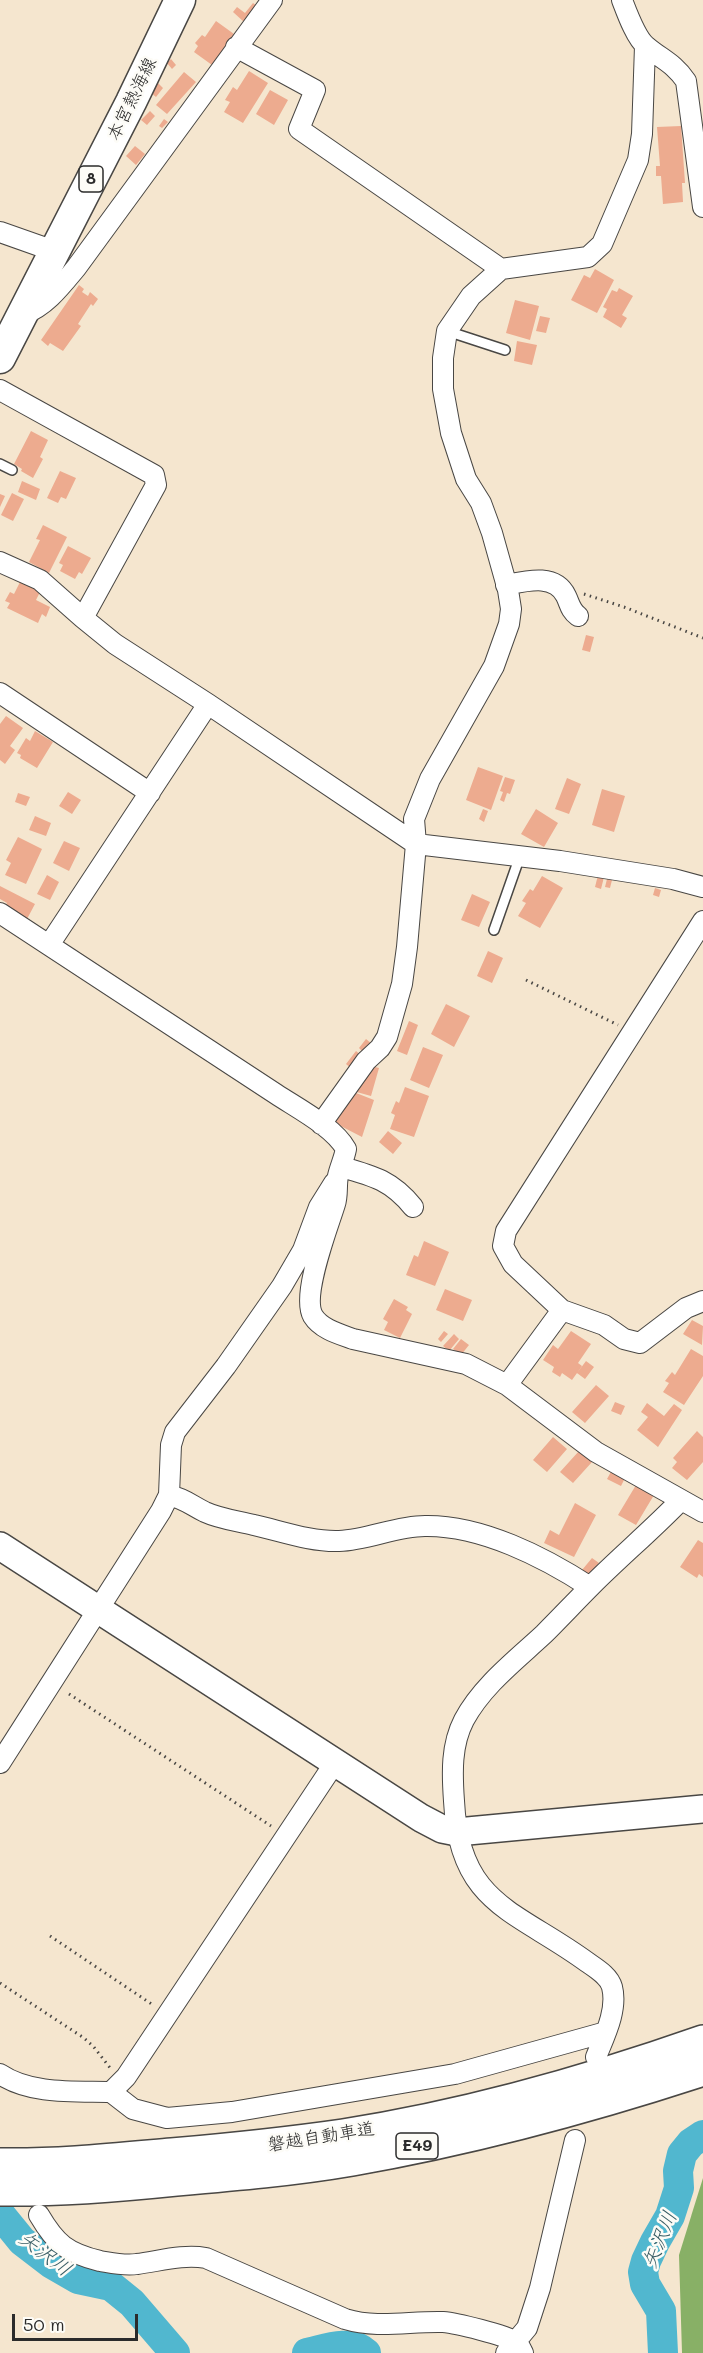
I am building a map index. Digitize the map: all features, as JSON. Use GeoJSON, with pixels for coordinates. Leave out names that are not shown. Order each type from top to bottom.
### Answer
{"type":"FeatureCollection","features":[{"type":"Feature","properties":{"kind":"highway","name":"磐越自動車道"},"geometry":{"type":"LineString","coordinates":[[0,2189],[125,2172],[230,2150],[345,2135],[479,2108],[606,2074],[703,2042]]}},
{"type":"Feature","properties":{"kind":"highway","name":"磐越自動車道"},"geometry":{"type":"LineString","coordinates":[[0,2165],[125,2172],[251,2172],[351,2159],[500,2129],[602,2102],[703,2069]]}},
{"type":"Feature","properties":{"kind":"main road","name":"本宮熱海線"},"geometry":{"type":"LineString","coordinates":[[0,358],[131,102],[180,0]]}},
{"type":"Feature","properties":{"kind":"street"},"geometry":{"type":"LineString","coordinates":[[22,315],[35,310],[56,292],[76,268],[272,0]]}},
{"type":"Feature","properties":{"kind":"street"},"geometry":{"type":"LineString","coordinates":[[622,0],[645,46],[671,64],[686,81],[703,207]]}},
{"type":"Feature","properties":{"kind":"street"},"geometry":{"type":"LineString","coordinates":[[321,1125],[366,1060],[380,1048],[387,1037],[402,984],[416,844],[414,819],[420,799],[494,666],[509,624],[511,609],[492,533],[481,503],[466,478],[451,433],[443,389],[443,358],[447,331],[471,296],[501,269],[588,257],[602,244],[638,160],[642,134],[645,46]]}},
{"type":"Feature","properties":{"kind":"street"},"geometry":{"type":"LineString","coordinates":[[236,47],[315,90],[298,129],[501,269]]}},
{"type":"Feature","properties":{"kind":"street"},"geometry":{"type":"LineString","coordinates":[[0,232],[54,251]]}},
{"type":"Feature","properties":{"kind":"street"},"geometry":{"type":"LineString","coordinates":[[0,390],[154,476],[156,484],[83,618]]}},
{"type":"Feature","properties":{"kind":"street"},"geometry":{"type":"LineString","coordinates":[[0,562],[40,580],[115,644],[416,844],[520,856],[673,879],[703,887]]}},
{"type":"Feature","properties":{"kind":"street"},"geometry":{"type":"LineString","coordinates":[[506,585],[532,580],[554,582],[560,586],[571,610],[578,616]]}},
{"type":"Feature","properties":{"kind":"street"},"geometry":{"type":"LineString","coordinates":[[0,693],[150,793]]}},
{"type":"Feature","properties":{"kind":"street"},"geometry":{"type":"LineString","coordinates":[[49,945],[208,704]]}},
{"type":"Feature","properties":{"kind":"street"},"geometry":{"type":"LineString","coordinates":[[0,913],[321,1125],[342,1142],[346,1149],[336,1200],[314,1272],[310,1304],[314,1318],[337,1334],[466,1364],[507,1385],[596,1452],[703,1512]]}},
{"type":"Feature","properties":{"kind":"street"},"geometry":{"type":"LineString","coordinates":[[703,921],[506,1231],[503,1246],[513,1264],[561,1310],[604,1325],[624,1339],[640,1343],[686,1308],[703,1301]]}},
{"type":"Feature","properties":{"kind":"street"},"geometry":{"type":"LineString","coordinates":[[340,1171],[377,1177],[400,1191],[413,1207]]}},
{"type":"Feature","properties":{"kind":"street"},"geometry":{"type":"LineString","coordinates":[[0,1763],[161,1511],[169,1495],[171,1445],[175,1432],[226,1366],[282,1286],[303,1250],[319,1207],[340,1171]]}},
{"type":"Feature","properties":{"kind":"street"},"geometry":{"type":"LineString","coordinates":[[507,1385],[561,1310]]}},
{"type":"Feature","properties":{"kind":"street"},"geometry":{"type":"LineString","coordinates":[[169,1495],[185,1499],[205,1512],[222,1518],[305,1537],[339,1541],[423,1526],[448,1527],[516,1546],[560,1567],[590,1587]]}},
{"type":"Feature","properties":{"kind":"street"},"geometry":{"type":"LineString","coordinates":[[596,2058],[606,2032],[614,1999],[609,1980],[570,1949],[512,1916],[476,1881],[461,1850],[457,1832],[452,1767],[463,1721],[478,1699],[681,1500]]}},
{"type":"Feature","properties":{"kind":"street"},"geometry":{"type":"LineString","coordinates":[[0,1546],[334,1764],[442,1829],[457,1832],[703,1809]]}},
{"type":"Feature","properties":{"kind":"street"},"geometry":{"type":"LineString","coordinates":[[117,2086],[334,1764]]}},
{"type":"Feature","properties":{"kind":"street"},"geometry":{"type":"LineString","coordinates":[[117,2086],[133,2109],[167,2118],[232,2112],[455,2074],[606,2032]]}},
{"type":"Feature","properties":{"kind":"street"},"geometry":{"type":"LineString","coordinates":[[0,2074],[20,2084],[61,2091],[117,2086]]}},
{"type":"Feature","properties":{"kind":"street"},"geometry":{"type":"LineString","coordinates":[[39,2215],[54,2239],[69,2252],[86,2258],[117,2265],[134,2265],[194,2256],[206,2258],[361,2324],[378,2326],[444,2322],[501,2336],[516,2349],[527,2328],[540,2288],[575,2140]]}},
{"type":"Feature","properties":{"kind":"lane"},"geometry":{"type":"LineString","coordinates":[[447,331],[505,350]]}},
{"type":"Feature","properties":{"kind":"lane"},"geometry":{"type":"LineString","coordinates":[[0,464],[12,470]]}},
{"type":"Feature","properties":{"kind":"lane"},"geometry":{"type":"LineString","coordinates":[[494,930],[520,856]]}},
{"type":"Feature","properties":{"kind":"path"},"geometry":{"type":"LineString","coordinates":[[560,586],[624,607],[703,638]]}},
{"type":"Feature","properties":{"kind":"path"},"geometry":{"type":"LineString","coordinates":[[526,980],[633,1033]]}},
{"type":"Feature","properties":{"kind":"path"},"geometry":{"type":"LineString","coordinates":[[69,1694],[286,1836]]}},
{"type":"Feature","properties":{"kind":"path"},"geometry":{"type":"LineString","coordinates":[[50,1936],[167,2014]]}},
{"type":"Feature","properties":{"kind":"path"},"geometry":{"type":"LineString","coordinates":[[0,1983],[84,2038],[117,2086]]}},
{"type":"Feature","properties":{"kind":"green space"},"geometry":{"type":"Polygon","coordinates":[[[703,2178],[703,2353],[682,2353],[679,2255],[703,2178]]]}},
{"type":"Feature","properties":{"kind":"building"},"geometry":{"type":"Polygon","coordinates":[[[253,3],[257,6],[244,22],[233,12],[237,7],[245,13],[253,3]]]}},
{"type":"Feature","properties":{"kind":"building"},"geometry":{"type":"Polygon","coordinates":[[[216,21],[234,34],[212,65],[194,52],[198,46],[195,43],[202,35],[205,37],[216,21]]]}},
{"type":"Feature","properties":{"kind":"building"},"geometry":{"type":"Polygon","coordinates":[[[171,59],[176,65],[172,69],[167,63],[171,59]]]}},
{"type":"Feature","properties":{"kind":"building"},"geometry":{"type":"Polygon","coordinates":[[[249,71],[268,83],[243,123],[224,112],[230,102],[225,100],[233,87],[237,90],[249,71]]]}},
{"type":"Feature","properties":{"kind":"building"},"geometry":{"type":"Polygon","coordinates":[[[184,72],[196,82],[167,114],[156,105],[184,72]]]}},
{"type":"Feature","properties":{"kind":"building"},"geometry":{"type":"Polygon","coordinates":[[[158,83],[163,88],[156,97],[150,92],[158,83]]]}},
{"type":"Feature","properties":{"kind":"building"},"geometry":{"type":"Polygon","coordinates":[[[270,90],[288,100],[274,125],[256,114],[270,90]]]}},
{"type":"Feature","properties":{"kind":"building"},"geometry":{"type":"Polygon","coordinates":[[[150,111],[155,116],[147,125],[141,120],[150,111]]]}},
{"type":"Feature","properties":{"kind":"building"},"geometry":{"type":"Polygon","coordinates":[[[164,119],[168,122],[162,128],[159,126],[164,119]]]}},
{"type":"Feature","properties":{"kind":"building"},"geometry":{"type":"Polygon","coordinates":[[[681,126],[685,183],[682,183],[683,202],[663,204],[661,176],[656,176],[656,166],[660,166],[657,127],[681,126]]]}},
{"type":"Feature","properties":{"kind":"building"},"geometry":{"type":"Polygon","coordinates":[[[135,146],[145,154],[136,165],[126,156],[135,146]]]}},
{"type":"Feature","properties":{"kind":"building"},"geometry":{"type":"Polygon","coordinates":[[[595,269],[614,280],[597,313],[571,300],[584,275],[590,278],[595,269]]]}},
{"type":"Feature","properties":{"kind":"building"},"geometry":{"type":"Polygon","coordinates":[[[79,285],[84,289],[82,292],[88,296],[90,292],[98,299],[93,306],[91,304],[78,324],[81,326],[63,351],[50,343],[48,346],[41,340],[79,285]]]}},
{"type":"Feature","properties":{"kind":"building"},"geometry":{"type":"Polygon","coordinates":[[[619,288],[633,296],[622,315],[627,318],[621,328],[603,317],[607,309],[603,307],[612,290],[617,292],[619,288]]]}},
{"type":"Feature","properties":{"kind":"building"},"geometry":{"type":"Polygon","coordinates":[[[515,300],[539,306],[530,340],[506,333],[515,300]]]}},
{"type":"Feature","properties":{"kind":"building"},"geometry":{"type":"Polygon","coordinates":[[[540,316],[550,318],[546,333],[536,331],[540,316]]]}},
{"type":"Feature","properties":{"kind":"building"},"geometry":{"type":"Polygon","coordinates":[[[517,341],[537,345],[532,365],[514,361],[517,341]]]}},
{"type":"Feature","properties":{"kind":"building"},"geometry":{"type":"Polygon","coordinates":[[[31,431],[48,440],[40,457],[43,459],[33,478],[14,464],[31,431]]]}},
{"type":"Feature","properties":{"kind":"building"},"geometry":{"type":"Polygon","coordinates":[[[60,471],[76,478],[66,499],[61,497],[58,503],[47,498],[60,471]]]}},
{"type":"Feature","properties":{"kind":"building"},"geometry":{"type":"Polygon","coordinates":[[[22,481],[40,489],[36,500],[18,492],[22,481]]]}},
{"type":"Feature","properties":{"kind":"building"},"geometry":{"type":"Polygon","coordinates":[[[12,493],[24,499],[13,521],[1,515],[12,493]]]}},
{"type":"Feature","properties":{"kind":"building"},"geometry":{"type":"Polygon","coordinates":[[[0,494],[5,496],[0,507],[0,494]]]}},
{"type":"Feature","properties":{"kind":"building"},"geometry":{"type":"Polygon","coordinates":[[[43,525],[67,537],[49,573],[29,562],[40,540],[36,539],[43,525]]]}},
{"type":"Feature","properties":{"kind":"building"},"geometry":{"type":"Polygon","coordinates":[[[68,546],[91,558],[82,574],[79,572],[75,579],[60,571],[63,565],[59,563],[68,546]]]}},
{"type":"Feature","properties":{"kind":"building"},"geometry":{"type":"Polygon","coordinates":[[[20,582],[40,592],[36,600],[50,607],[46,617],[42,614],[38,623],[7,608],[10,603],[5,601],[10,592],[14,594],[20,582]]]}},
{"type":"Feature","properties":{"kind":"building"},"geometry":{"type":"Polygon","coordinates":[[[586,635],[594,637],[590,652],[582,650],[586,635]]]}},
{"type":"Feature","properties":{"kind":"building"},"geometry":{"type":"Polygon","coordinates":[[[6,716],[23,728],[10,746],[15,750],[5,764],[0,760],[0,724],[6,716]]]}},
{"type":"Feature","properties":{"kind":"building"},"geometry":{"type":"Polygon","coordinates":[[[35,731],[53,742],[37,768],[20,758],[21,755],[17,753],[26,738],[30,741],[35,731]]]}},
{"type":"Feature","properties":{"kind":"building"},"geometry":{"type":"Polygon","coordinates":[[[478,767],[503,776],[491,810],[466,800],[478,767]]]}},
{"type":"Feature","properties":{"kind":"building"},"geometry":{"type":"Polygon","coordinates":[[[505,777],[515,780],[504,802],[500,800],[503,792],[500,791],[505,777]]]}},
{"type":"Feature","properties":{"kind":"building"},"geometry":{"type":"Polygon","coordinates":[[[567,778],[581,784],[569,814],[555,809],[567,778]]]}},
{"type":"Feature","properties":{"kind":"building"},"geometry":{"type":"Polygon","coordinates":[[[602,789],[625,796],[614,832],[592,825],[602,789]]]}},
{"type":"Feature","properties":{"kind":"building"},"geometry":{"type":"Polygon","coordinates":[[[68,792],[81,800],[72,814],[59,806],[68,792]]]}},
{"type":"Feature","properties":{"kind":"building"},"geometry":{"type":"Polygon","coordinates":[[[18,793],[30,797],[26,806],[15,802],[18,793]]]}},
{"type":"Feature","properties":{"kind":"building"},"geometry":{"type":"Polygon","coordinates":[[[483,809],[488,811],[484,822],[479,819],[483,809]]]}},
{"type":"Feature","properties":{"kind":"building"},"geometry":{"type":"Polygon","coordinates":[[[536,809],[558,823],[544,847],[521,834],[536,809]]]}},
{"type":"Feature","properties":{"kind":"building"},"geometry":{"type":"Polygon","coordinates":[[[35,816],[51,823],[46,836],[29,830],[35,816]]]}},
{"type":"Feature","properties":{"kind":"building"},"geometry":{"type":"Polygon","coordinates":[[[18,837],[42,849],[26,884],[5,875],[11,863],[6,860],[18,837]]]}},
{"type":"Feature","properties":{"kind":"building"},"geometry":{"type":"Polygon","coordinates":[[[64,841],[80,848],[69,871],[53,863],[64,841]]]}},
{"type":"Feature","properties":{"kind":"building"},"geometry":{"type":"Polygon","coordinates":[[[47,875],[59,882],[50,900],[37,894],[47,875]]]}},
{"type":"Feature","properties":{"kind":"building"},"geometry":{"type":"Polygon","coordinates":[[[598,875],[604,877],[601,889],[595,887],[598,875]]]}},
{"type":"Feature","properties":{"kind":"building"},"geometry":{"type":"Polygon","coordinates":[[[542,876],[563,888],[540,928],[518,916],[526,903],[522,901],[530,889],[533,891],[542,876]]]}},
{"type":"Feature","properties":{"kind":"building"},"geometry":{"type":"Polygon","coordinates":[[[607,879],[612,880],[610,888],[605,887],[607,879]]]}},
{"type":"Feature","properties":{"kind":"building"},"geometry":{"type":"Polygon","coordinates":[[[0,886],[35,904],[27,919],[5,907],[7,903],[0,899],[0,886]]]}},
{"type":"Feature","properties":{"kind":"building"},"geometry":{"type":"Polygon","coordinates":[[[655,888],[661,890],[659,897],[653,895],[655,888]]]}},
{"type":"Feature","properties":{"kind":"building"},"geometry":{"type":"Polygon","coordinates":[[[472,894],[490,902],[479,927],[461,920],[472,894]]]}},
{"type":"Feature","properties":{"kind":"building"},"geometry":{"type":"Polygon","coordinates":[[[488,951],[503,958],[492,983],[477,976],[488,951]]]}},
{"type":"Feature","properties":{"kind":"building"},"geometry":{"type":"Polygon","coordinates":[[[446,1004],[470,1016],[454,1047],[431,1034],[446,1004]]]}},
{"type":"Feature","properties":{"kind":"building"},"geometry":{"type":"Polygon","coordinates":[[[409,1021],[418,1025],[407,1055],[397,1051],[409,1021]]]}},
{"type":"Feature","properties":{"kind":"building"},"geometry":{"type":"Polygon","coordinates":[[[366,1039],[372,1044],[364,1053],[359,1048],[366,1039]]]}},
{"type":"Feature","properties":{"kind":"building"},"geometry":{"type":"Polygon","coordinates":[[[423,1047],[443,1055],[429,1088],[410,1080],[423,1047]]]}},
{"type":"Feature","properties":{"kind":"building"},"geometry":{"type":"Polygon","coordinates":[[[356,1051],[363,1057],[353,1070],[346,1064],[356,1051]]]}},
{"type":"Feature","properties":{"kind":"building"},"geometry":{"type":"Polygon","coordinates":[[[371,1066],[379,1068],[371,1096],[353,1091],[371,1066]]]}},
{"type":"Feature","properties":{"kind":"building"},"geometry":{"type":"Polygon","coordinates":[[[405,1087],[429,1096],[414,1137],[390,1129],[395,1115],[391,1113],[396,1101],[399,1103],[405,1087]]]}},
{"type":"Feature","properties":{"kind":"building"},"geometry":{"type":"Polygon","coordinates":[[[351,1091],[374,1100],[362,1137],[333,1122],[351,1091]]]}},
{"type":"Feature","properties":{"kind":"building"},"geometry":{"type":"Polygon","coordinates":[[[388,1131],[402,1143],[393,1154],[379,1142],[388,1131]]]}},
{"type":"Feature","properties":{"kind":"building"},"geometry":{"type":"Polygon","coordinates":[[[424,1241],[449,1252],[435,1286],[406,1275],[414,1255],[418,1257],[424,1241]]]}},
{"type":"Feature","properties":{"kind":"building"},"geometry":{"type":"Polygon","coordinates":[[[445,1289],[472,1300],[463,1321],[436,1310],[445,1289]]]}},
{"type":"Feature","properties":{"kind":"building"},"geometry":{"type":"Polygon","coordinates":[[[394,1299],[408,1307],[406,1310],[412,1314],[400,1338],[384,1330],[388,1322],[383,1319],[394,1299]]]}},
{"type":"Feature","properties":{"kind":"building"},"geometry":{"type":"Polygon","coordinates":[[[692,1320],[703,1326],[702,1345],[683,1334],[692,1320]]]}},
{"type":"Feature","properties":{"kind":"building"},"geometry":{"type":"Polygon","coordinates":[[[444,1331],[448,1334],[441,1342],[438,1339],[444,1331]]]}},
{"type":"Feature","properties":{"kind":"building"},"geometry":{"type":"Polygon","coordinates":[[[571,1331],[591,1344],[578,1363],[582,1366],[572,1380],[562,1373],[560,1377],[552,1372],[554,1367],[543,1360],[553,1345],[558,1349],[571,1331]]]}},
{"type":"Feature","properties":{"kind":"building"},"geometry":{"type":"Polygon","coordinates":[[[454,1334],[459,1339],[449,1351],[443,1346],[454,1334]]]}},
{"type":"Feature","properties":{"kind":"building"},"geometry":{"type":"Polygon","coordinates":[[[461,1339],[469,1345],[461,1355],[453,1349],[461,1339]]]}},
{"type":"Feature","properties":{"kind":"building"},"geometry":{"type":"Polygon","coordinates":[[[691,1349],[703,1356],[703,1376],[684,1405],[663,1392],[669,1383],[665,1381],[672,1372],[675,1375],[691,1349]]]}},
{"type":"Feature","properties":{"kind":"building"},"geometry":{"type":"Polygon","coordinates":[[[586,1361],[594,1367],[585,1379],[577,1373],[586,1361]]]}},
{"type":"Feature","properties":{"kind":"building"},"geometry":{"type":"Polygon","coordinates":[[[596,1385],[609,1396],[585,1423],[572,1412],[596,1385]]]}},
{"type":"Feature","properties":{"kind":"building"},"geometry":{"type":"Polygon","coordinates":[[[615,1402],[625,1406],[621,1415],[611,1411],[615,1402]]]}},
{"type":"Feature","properties":{"kind":"building"},"geometry":{"type":"Polygon","coordinates":[[[647,1403],[664,1416],[674,1404],[682,1410],[658,1447],[637,1430],[648,1417],[641,1412],[647,1403]]]}},
{"type":"Feature","properties":{"kind":"building"},"geometry":{"type":"Polygon","coordinates":[[[697,1431],[703,1437],[703,1462],[687,1480],[672,1468],[677,1462],[673,1458],[697,1431]]]}},
{"type":"Feature","properties":{"kind":"building"},"geometry":{"type":"Polygon","coordinates":[[[553,1437],[567,1449],[547,1472],[533,1460],[553,1437]]]}},
{"type":"Feature","properties":{"kind":"building"},"geometry":{"type":"Polygon","coordinates":[[[579,1451],[592,1462],[573,1483],[560,1472],[579,1451]]]}},
{"type":"Feature","properties":{"kind":"building"},"geometry":{"type":"Polygon","coordinates":[[[612,1470],[625,1478],[621,1486],[607,1479],[612,1470]]]}},
{"type":"Feature","properties":{"kind":"building"},"geometry":{"type":"Polygon","coordinates":[[[636,1485],[654,1495],[636,1525],[618,1515],[636,1485]]]}},
{"type":"Feature","properties":{"kind":"building"},"geometry":{"type":"Polygon","coordinates":[[[575,1503],[596,1515],[574,1557],[544,1543],[550,1530],[559,1535],[575,1503]]]}},
{"type":"Feature","properties":{"kind":"building"},"geometry":{"type":"Polygon","coordinates":[[[698,1540],[703,1543],[703,1577],[699,1574],[697,1578],[680,1567],[698,1540]]]}},
{"type":"Feature","properties":{"kind":"building"},"geometry":{"type":"Polygon","coordinates":[[[592,1558],[599,1563],[589,1575],[582,1570],[592,1558]]]}},
{"type":"Feature","properties":{"kind":"waterway","name":"矢沢川"},"geometry":{"type":"LineString","coordinates":[[663,2353],[661,2311],[645,2284],[643,2272],[655,2242],[670,2216],[679,2188],[678,2171],[682,2154],[691,2143],[703,2135]]}},
{"type":"Feature","properties":{"kind":"waterway","name":"矢沢川"},"geometry":{"type":"LineString","coordinates":[[0,2214],[22,2241],[52,2264],[78,2279],[111,2286],[132,2303],[175,2353]]}},
{"type":"Feature","properties":{"kind":"waterway","name":"矢沢川"},"geometry":{"type":"LineString","coordinates":[[307,2353],[345,2346],[360,2349],[366,2353]]}}]}
